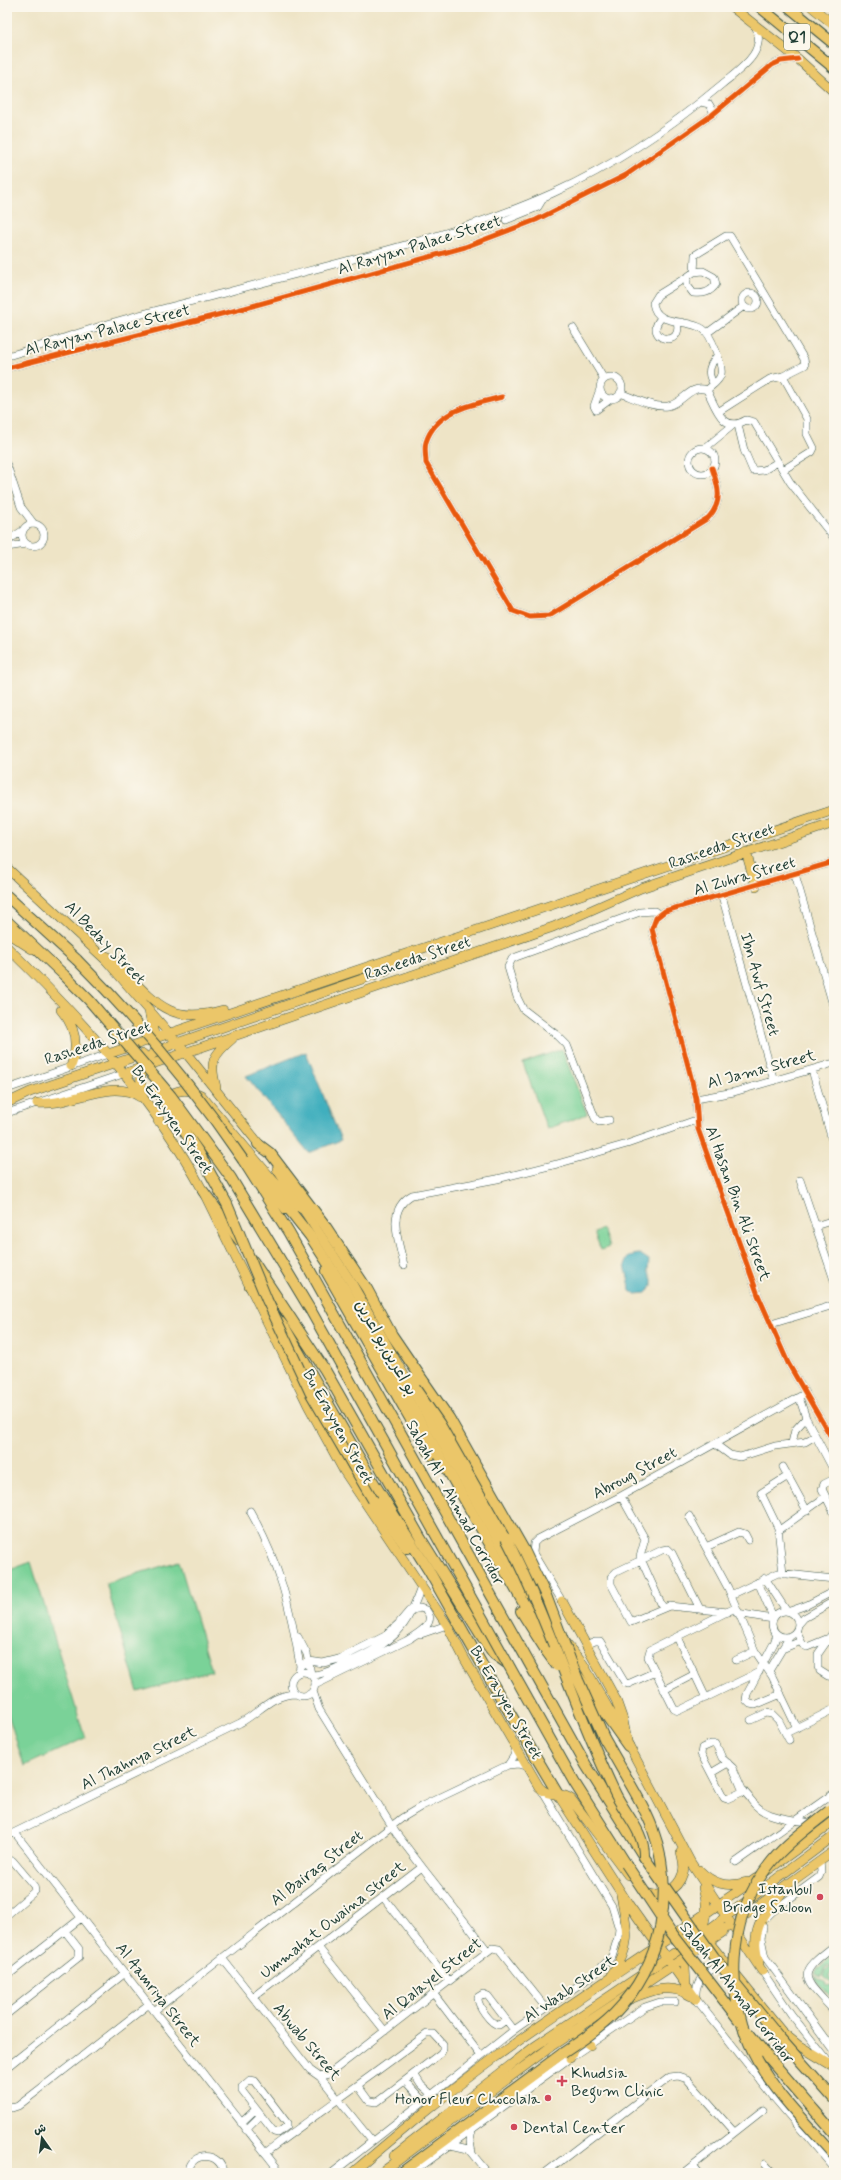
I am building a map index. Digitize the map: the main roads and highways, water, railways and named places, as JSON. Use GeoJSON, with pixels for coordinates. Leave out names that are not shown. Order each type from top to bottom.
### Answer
{"type":"FeatureCollection","features":[{"type":"Feature","properties":{"kind":"highway","name":"Q1"},"geometry":{"type":"LineString","coordinates":[[760,7],[834,68]]}},
{"type":"Feature","properties":{"kind":"highway","name":"Q1"},"geometry":{"type":"LineString","coordinates":[[788,7],[834,44]]}},
{"type":"Feature","properties":{"kind":"highway","name":"Bu Erayyen Street"},"geometry":{"type":"LineString","coordinates":[[7,896],[77,960],[119,1003],[180,1073],[243,1160],[260,1171],[282,1204]]}},
{"type":"Feature","properties":{"kind":"highway","name":"Bu Erayyen Street"},"geometry":{"type":"LineString","coordinates":[[7,921],[89,1000],[191,1121],[231,1178],[311,1311],[574,1782],[626,1864]]}},
{"type":"Feature","properties":{"kind":"highway"},"geometry":{"type":"LineString","coordinates":[[157,1079],[158,1092],[199,1153],[224,1199],[267,1300],[310,1392],[373,1500],[442,1596]]}},
{"type":"Feature","properties":{"kind":"highway"},"geometry":{"type":"LineString","coordinates":[[258,1144],[270,1153],[324,1224],[397,1341],[449,1418],[524,1550],[542,1586],[578,1680],[604,1738],[638,1798],[655,1835],[664,1879],[663,1919],[650,1962],[638,1984],[627,1999],[601,2026],[567,2055],[402,2173]]}},
{"type":"Feature","properties":{"kind":"highway","name":"Sabah Al - Ahmad Corridor"},"geometry":{"type":"LineString","coordinates":[[243,1160],[292,1240],[582,1759],[644,1858]]}},
{"type":"Feature","properties":{"kind":"highway"},"geometry":{"type":"LineString","coordinates":[[203,1191],[217,1207],[325,1370],[437,1566],[490,1649],[508,1664]]}},
{"type":"Feature","properties":{"kind":"highway"},"geometry":{"type":"LineString","coordinates":[[282,1204],[288,1208],[310,1236],[344,1288],[524,1604],[628,1746]]}},
{"type":"Feature","properties":{"kind":"highway","name":"بو اعرين,بو اعرين"},"geometry":{"type":"LineString","coordinates":[[282,1204],[321,1261],[498,1574],[604,1738]]}},
{"type":"Feature","properties":{"kind":"highway"},"geometry":{"type":"LineString","coordinates":[[250,1286],[285,1328],[376,1486],[429,1570],[442,1596],[560,1796]]}},
{"type":"Feature","properties":{"kind":"highway"},"geometry":{"type":"LineString","coordinates":[[397,1341],[399,1349],[524,1572],[595,1750],[618,1799],[641,1838],[644,1858]]}},
{"type":"Feature","properties":{"kind":"highway"},"geometry":{"type":"LineString","coordinates":[[831,1809],[780,1852],[763,1874],[751,1895],[736,1940],[734,1975],[735,1991],[741,2020],[758,2062],[775,2086],[834,2155]]}},
{"type":"Feature","properties":{"kind":"highway","name":"Sabah Al Ahmad Corridor"},"geometry":{"type":"LineString","coordinates":[[644,1858],[714,1957],[780,2037],[834,2099]]}},
{"type":"Feature","properties":{"kind":"highway","name":"Sabah Al Ahmad Corridor"},"geometry":{"type":"LineString","coordinates":[[626,1864],[671,1932],[763,2051],[834,2133]]}},
{"type":"Feature","properties":{"kind":"main road"},"geometry":{"type":"LineString","coordinates":[[732,7],[798,59],[834,92]]}},
{"type":"Feature","properties":{"kind":"main road"},"geometry":{"type":"LineString","coordinates":[[812,7],[834,25]]}},
{"type":"Feature","properties":{"kind":"main road","name":"Rasheeda Street"},"geometry":{"type":"LineString","coordinates":[[108,1054],[340,978],[834,810]]}},
{"type":"Feature","properties":{"kind":"main road","name":"Rasheeda Street"},"geometry":{"type":"LineString","coordinates":[[123,1074],[553,927],[642,888],[834,823]]}},
{"type":"Feature","properties":{"kind":"main road"},"geometry":{"type":"LineString","coordinates":[[746,852],[756,886]]}},
{"type":"Feature","properties":{"kind":"main road","name":"Al Beday Street"},"geometry":{"type":"LineString","coordinates":[[7,868],[100,954],[148,1007],[177,1043]]}},
{"type":"Feature","properties":{"kind":"main road"},"geometry":{"type":"LineString","coordinates":[[7,933],[36,953],[132,1046],[148,1054],[186,1053]]}},
{"type":"Feature","properties":{"kind":"main road","name":"Bu Erayyen Street"},"geometry":{"type":"LineString","coordinates":[[7,947],[52,991],[108,1054],[143,1099],[186,1161],[203,1191],[308,1405],[344,1471],[368,1508],[422,1584],[542,1790],[553,1795],[560,1796]]}},
{"type":"Feature","properties":{"kind":"main road"},"geometry":{"type":"LineString","coordinates":[[100,954],[117,962],[151,999],[162,1008],[173,1013],[187,1016],[209,1014],[319,981],[340,978]]}},
{"type":"Feature","properties":{"kind":"main road"},"geometry":{"type":"LineString","coordinates":[[7,1103],[30,1092],[148,1054],[375,974],[393,965],[405,955]]}},
{"type":"Feature","properties":{"kind":"main road"},"geometry":{"type":"LineString","coordinates":[[52,991],[55,1002],[69,1019],[75,1036],[75,1052],[71,1066]]}},
{"type":"Feature","properties":{"kind":"main road"},"geometry":{"type":"LineString","coordinates":[[143,1099],[140,1081],[143,1062],[154,1048],[156,1038],[148,1007]]}},
{"type":"Feature","properties":{"kind":"main road"},"geometry":{"type":"LineString","coordinates":[[216,1090],[212,1072],[214,1058],[219,1051],[235,1036]]}},
{"type":"Feature","properties":{"kind":"main road"},"geometry":{"type":"LineString","coordinates":[[177,1043],[258,1144],[305,1210],[359,1295],[508,1561],[544,1616],[592,1677],[677,1839],[717,1905]]}},
{"type":"Feature","properties":{"kind":"main road"},"geometry":{"type":"LineString","coordinates":[[37,1103],[51,1104],[81,1096],[121,1090],[136,1094],[143,1099]]}},
{"type":"Feature","properties":{"kind":"main road"},"geometry":{"type":"LineString","coordinates":[[158,1121],[162,1104],[172,1094],[187,1090],[201,1095],[287,1197],[305,1210]]}},
{"type":"Feature","properties":{"kind":"main road"},"geometry":{"type":"LineString","coordinates":[[544,1616],[559,1617],[562,1614],[562,1601],[619,1709],[628,1746]]}},
{"type":"Feature","properties":{"kind":"main road"},"geometry":{"type":"LineString","coordinates":[[560,1796],[567,1796],[571,1799],[674,1936],[682,1939],[697,1938],[708,1942],[782,2032],[798,2045],[833,2067]]}},
{"type":"Feature","properties":{"kind":"main road"},"geometry":{"type":"LineString","coordinates":[[560,1796],[620,1891],[669,1963],[696,1999],[682,1990],[668,1988],[650,1992],[606,2009]]}},
{"type":"Feature","properties":{"kind":"main road","name":"Al Waab Street"},"geometry":{"type":"LineString","coordinates":[[352,2173],[464,2081],[609,1979],[756,1879],[834,1821]]}},
{"type":"Feature","properties":{"kind":"main road"},"geometry":{"type":"LineString","coordinates":[[382,2173],[491,2090],[669,1963],[724,1916],[834,1836]]}},
{"type":"Feature","properties":{"kind":"main road"},"geometry":{"type":"LineString","coordinates":[[638,1888],[648,1894],[659,1895],[670,1890],[679,1881],[683,1874],[684,1865],[677,1839]]}},
{"type":"Feature","properties":{"kind":"main road"},"geometry":{"type":"LineString","coordinates":[[373,2173],[482,2086],[534,2047],[658,1966],[687,1957],[746,1916],[791,1881],[834,1851]]}},
{"type":"Feature","properties":{"kind":"main road"},"geometry":{"type":"LineString","coordinates":[[691,1863],[709,1879],[720,1884],[737,1885],[756,1879]]}},
{"type":"Feature","properties":{"kind":"main road"},"geometry":{"type":"LineString","coordinates":[[686,1986],[685,1967],[687,1957],[703,1926],[706,1913],[706,1899],[700,1877]]}},
{"type":"Feature","properties":{"kind":"main road","name":"Sabah Al Ahmad Corridor"},"geometry":{"type":"LineString","coordinates":[[717,1905],[762,1972],[755,1945],[756,1929],[763,1915],[791,1881]]}},
{"type":"Feature","properties":{"kind":"main road"},"geometry":{"type":"LineString","coordinates":[[609,1979],[619,1965],[627,1945],[627,1927],[620,1891]]}},
{"type":"Feature","properties":{"kind":"main road"},"geometry":{"type":"LineString","coordinates":[[734,1909],[733,1913],[736,1917],[746,1916]]}},
{"type":"Feature","properties":{"kind":"main road"},"geometry":{"type":"LineString","coordinates":[[658,1946],[697,1938],[731,1926]]}},
{"type":"Feature","properties":{"kind":"main road"},"geometry":{"type":"LineString","coordinates":[[648,1953],[658,1955],[658,1966]]}},
{"type":"Feature","properties":{"kind":"main road"},"geometry":{"type":"LineString","coordinates":[[567,2055],[579,2037],[582,2025]]}},
{"type":"Feature","properties":{"kind":"main road"},"geometry":{"type":"LineString","coordinates":[[579,2037],[590,2045]]}},
{"type":"Feature","properties":{"kind":"water"},"geometry":{"type":"Polygon","coordinates":[[[306,1052],[341,1140],[309,1153],[246,1076],[306,1052]]]}},
{"type":"Feature","properties":{"kind":"water"},"geometry":{"type":"Polygon","coordinates":[[[640,1254],[649,1260],[648,1271],[652,1279],[652,1287],[646,1293],[635,1294],[630,1291],[626,1260],[633,1255],[640,1254]]]}},
{"type":"Feature","properties":{"kind":"place","name":"Istanbul Bridge Saloon"},"geometry":{"type":"Point","coordinates":[820,1897]}},
{"type":"Feature","properties":{"kind":"place","name":"Khudsia Begum Clinic"},"geometry":{"type":"Point","coordinates":[562,2081]}},
{"type":"Feature","properties":{"kind":"place","name":"Honor Fleur Chocolala"},"geometry":{"type":"Point","coordinates":[548,2098]}},
{"type":"Feature","properties":{"kind":"place","name":"Dental Center"},"geometry":{"type":"Point","coordinates":[514,2127]}}]}
